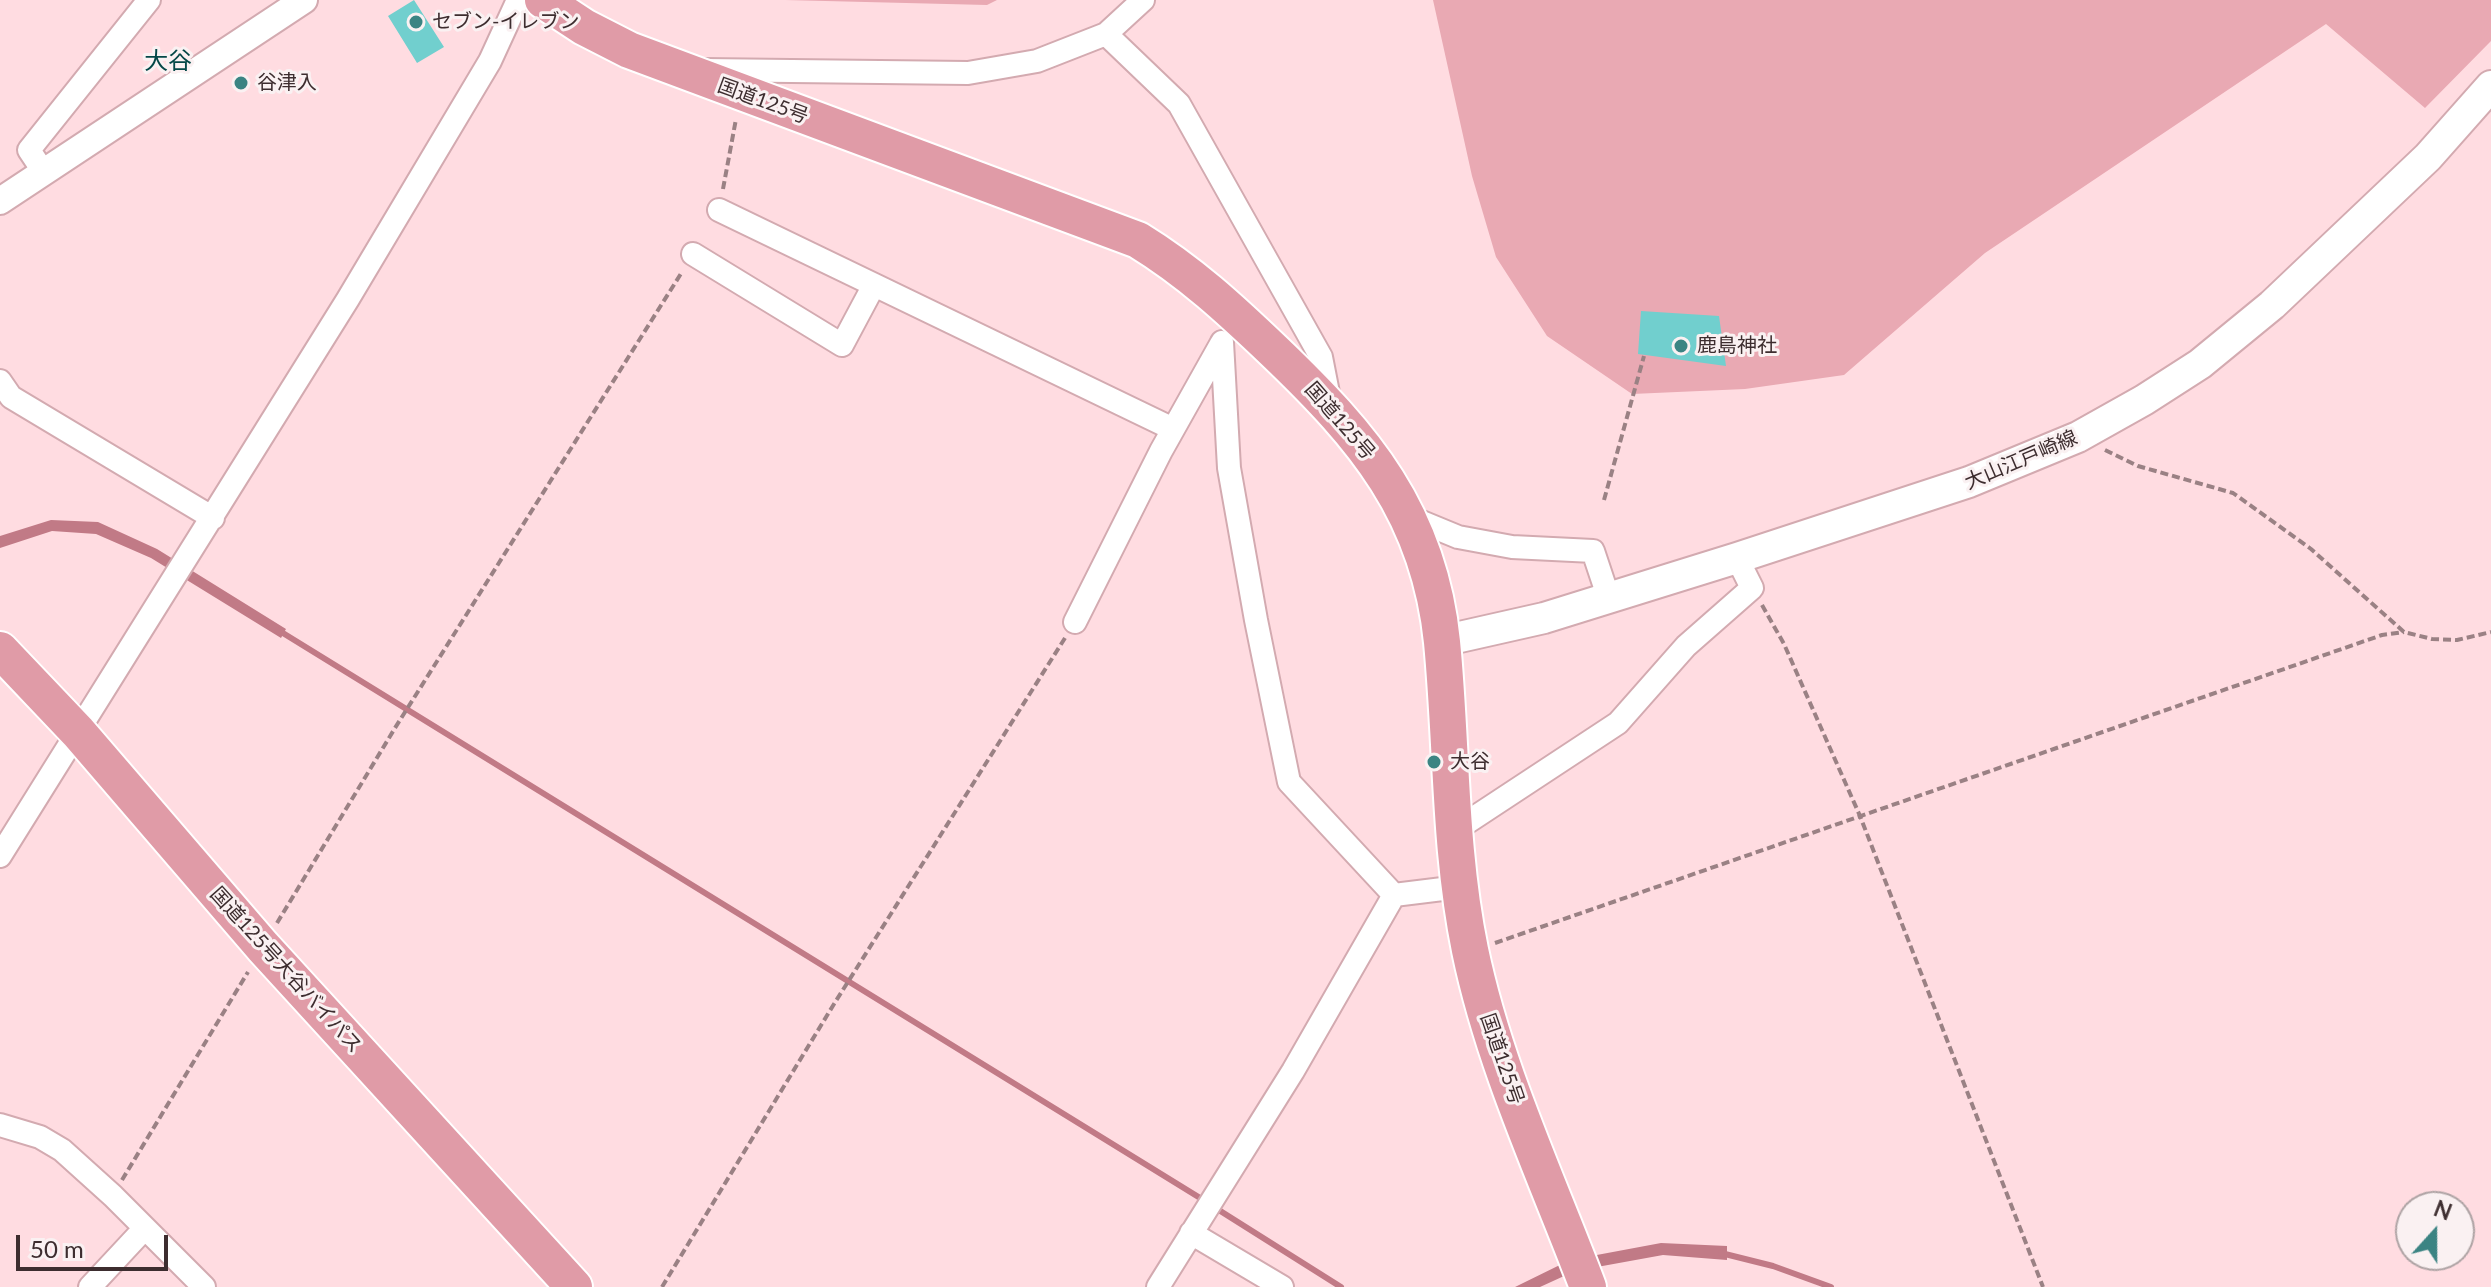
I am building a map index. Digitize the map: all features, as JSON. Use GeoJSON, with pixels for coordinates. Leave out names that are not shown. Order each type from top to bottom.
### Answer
{"type":"FeatureCollection","features":[{"type":"Feature","properties":{"kind":"highway","name":"国道125号"},"geometry":{"type":"LineString","coordinates":[[543,0],[617,45],[1138,240],[1178,265],[1230,329],[1332,408],[1367,449],[1392,485],[1407,516],[1423,553],[1431,583],[1442,641],[1459,887],[1470,951],[1488,1019],[1515,1099],[1588,1287]]}},
{"type":"Feature","properties":{"kind":"highway","name":"国道125号大谷バイパス"},"geometry":{"type":"LineString","coordinates":[[0,650],[78,732],[263,947],[574,1287]]}},
{"type":"Feature","properties":{"kind":"main road","name":"大山江戸崎線"},"geometry":{"type":"LineString","coordinates":[[1442,641],[1544,618],[1737,558],[1969,482],[2078,437],[2189,372],[2238,335],[2428,157],[2491,86]]}},
{"type":"Feature","properties":{"kind":"street"},"geometry":{"type":"LineString","coordinates":[[43,171],[29,150],[149,0]]}},
{"type":"Feature","properties":{"kind":"street"},"geometry":{"type":"LineString","coordinates":[[0,201],[304,0]]}},
{"type":"Feature","properties":{"kind":"street"},"geometry":{"type":"LineString","coordinates":[[0,856],[348,299],[482,75],[518,0]]}},
{"type":"Feature","properties":{"kind":"street"},"geometry":{"type":"LineString","coordinates":[[687,73],[708,69],[968,73],[1037,61],[1106,34],[1143,0]]}},
{"type":"Feature","properties":{"kind":"street"},"geometry":{"type":"LineString","coordinates":[[1106,34],[1179,104],[1321,357],[1332,408]]}},
{"type":"Feature","properties":{"kind":"street"},"geometry":{"type":"LineString","coordinates":[[719,210],[1173,429]]}},
{"type":"Feature","properties":{"kind":"street"},"geometry":{"type":"LineString","coordinates":[[693,254],[842,345],[874,285]]}},
{"type":"Feature","properties":{"kind":"street"},"geometry":{"type":"LineString","coordinates":[[1075,622],[1173,429],[1230,329]]}},
{"type":"Feature","properties":{"kind":"street"},"geometry":{"type":"LineString","coordinates":[[1230,329],[1229,468],[1289,782],[1394,895]]}},
{"type":"Feature","properties":{"kind":"street"},"geometry":{"type":"LineString","coordinates":[[0,381],[11,397],[213,518]]}},
{"type":"Feature","properties":{"kind":"street"},"geometry":{"type":"LineString","coordinates":[[1407,516],[1458,537],[1512,547],[1593,551],[1609,599]]}},
{"type":"Feature","properties":{"kind":"street"},"geometry":{"type":"LineString","coordinates":[[1454,831],[1618,723],[1686,646],[1752,588],[1737,558]]}},
{"type":"Feature","properties":{"kind":"street"},"geometry":{"type":"LineString","coordinates":[[1394,895],[1459,887]]}},
{"type":"Feature","properties":{"kind":"street"},"geometry":{"type":"LineString","coordinates":[[1158,1287],[1293,1071],[1394,895]]}},
{"type":"Feature","properties":{"kind":"street"},"geometry":{"type":"LineString","coordinates":[[0,1125],[40,1137],[62,1150],[204,1287]]}},
{"type":"Feature","properties":{"kind":"street"},"geometry":{"type":"LineString","coordinates":[[90,1287],[145,1228]]}},
{"type":"Feature","properties":{"kind":"street"},"geometry":{"type":"LineString","coordinates":[[1195,1228],[1282,1287]]}},
{"type":"Feature","properties":{"kind":"path"},"geometry":{"type":"LineString","coordinates":[[719,210],[741,92]]}},
{"type":"Feature","properties":{"kind":"path"},"geometry":{"type":"LineString","coordinates":[[395,728],[693,254]]}},
{"type":"Feature","properties":{"kind":"path"},"geometry":{"type":"LineString","coordinates":[[1604,500],[1644,356]]}},
{"type":"Feature","properties":{"kind":"path"},"geometry":{"type":"LineString","coordinates":[[2078,437],[2138,466],[2233,493],[2311,549],[2404,632]]}},
{"type":"Feature","properties":{"kind":"path"},"geometry":{"type":"LineString","coordinates":[[1752,588],[1784,644],[1860,816],[2043,1287]]}},
{"type":"Feature","properties":{"kind":"path"},"geometry":{"type":"LineString","coordinates":[[662,1287],[834,1004],[1075,622]]}},
{"type":"Feature","properties":{"kind":"path"},"geometry":{"type":"LineString","coordinates":[[1470,951],[2382,635],[2404,632],[2432,639],[2457,640],[2491,632]]}},
{"type":"Feature","properties":{"kind":"shaded area"},"geometry":{"type":"Polygon","coordinates":[[[785,0],[997,0],[987,5],[785,0]]]}},
{"type":"Feature","properties":{"kind":"shaded area"},"geometry":{"type":"Polygon","coordinates":[[[1433,0],[2491,0],[2491,41],[2425,108],[2326,24],[1985,253],[1844,375],[1745,389],[1632,394],[1547,336],[1496,257],[1472,176],[1433,0]]]}},
{"type":"Feature","properties":{"kind":"shaded area"},"geometry":{"type":"Polygon","coordinates":[[[51,520],[98,522],[157,549],[286,629],[281,638],[151,558],[96,534],[52,531],[0,548],[0,536],[51,520]]]}},
{"type":"Feature","properties":{"kind":"shaded area"},"geometry":{"type":"Polygon","coordinates":[[[1661,1243],[1727,1246],[1727,1260],[1663,1255],[1575,1271],[1540,1287],[1515,1287],[1570,1260],[1661,1243]]]}},
{"type":"Feature","properties":{"kind":"building"},"geometry":{"type":"Polygon","coordinates":[[[414,0],[444,47],[417,63],[388,16],[414,0]]]}},
{"type":"Feature","properties":{"kind":"building","name":"鹿島神社"},"geometry":{"type":"Polygon","coordinates":[[[1641,311],[1719,316],[1726,366],[1638,354],[1641,311]]]}},
{"type":"Feature","properties":{"kind":"waterway"},"geometry":{"type":"LineString","coordinates":[[278,630],[1205,1201]]}},
{"type":"Feature","properties":{"kind":"waterway"},"geometry":{"type":"LineString","coordinates":[[1214,1207],[1341,1287]]}},
{"type":"Feature","properties":{"kind":"waterway"},"geometry":{"type":"LineString","coordinates":[[1721,1253],[1773,1266],[1831,1287]]}},
{"type":"Feature","properties":{"kind":"place","name":"セブン-イレブン"},"geometry":{"type":"Point","coordinates":[416,22]}},
{"type":"Feature","properties":{"kind":"place","name":"谷津入"},"geometry":{"type":"Point","coordinates":[241,83]}},
{"type":"Feature","properties":{"kind":"place","name":"鹿島神社"},"geometry":{"type":"Point","coordinates":[1681,346]}},
{"type":"Feature","properties":{"kind":"place","name":"大谷"},"geometry":{"type":"Point","coordinates":[1434,762]}},
{"type":"Feature","properties":{"kind":"district","name":"大谷"},"geometry":{"type":"Point","coordinates":[168,61]}}]}
